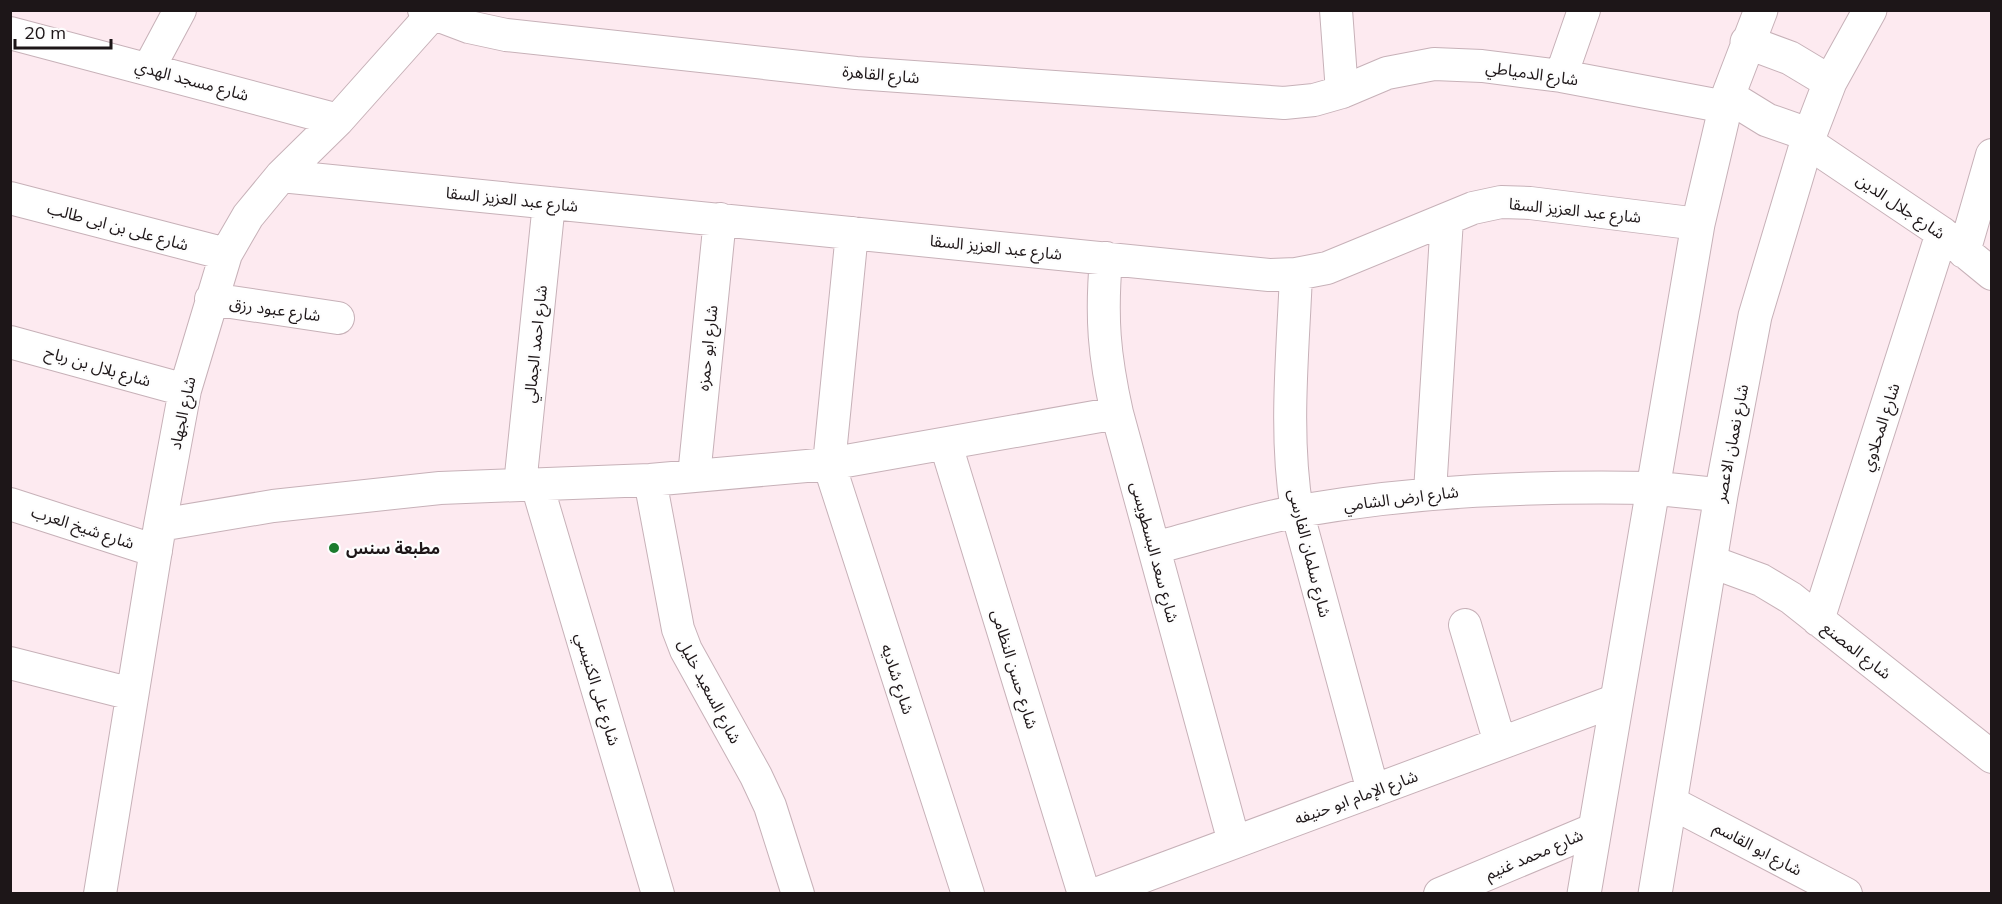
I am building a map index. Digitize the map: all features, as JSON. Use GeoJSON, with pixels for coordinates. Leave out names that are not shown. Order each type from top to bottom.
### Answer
{"type":"FeatureCollection","features":[{"type":"Feature","properties":{"kind":"main road"},"geometry":{"type":"LineString","coordinates":[[1584,894],[1698,224],[1727,102],[1747,42],[1761,10]]}},
{"type":"Feature","properties":{"kind":"main road","name":"شارع نعمان الاعصر"},"geometry":{"type":"LineString","coordinates":[[1654,894],[1712,562],[1720,495],[1755,316],[1808,139],[1830,82],[1870,10]]}},
{"type":"Feature","properties":{"kind":"main road"},"geometry":{"type":"LineString","coordinates":[[1747,42],[1790,58],[1830,82]]}},
{"type":"Feature","properties":{"kind":"main road"},"geometry":{"type":"LineString","coordinates":[[1727,102],[1808,139]]}},
{"type":"Feature","properties":{"kind":"main road"},"geometry":{"type":"LineString","coordinates":[[1653,488],[1720,495]]}},
{"type":"Feature","properties":{"kind":"street"},"geometry":{"type":"LineString","coordinates":[[10,27],[19,10]]}},
{"type":"Feature","properties":{"kind":"street"},"geometry":{"type":"LineString","coordinates":[[149,68],[180,10]]}},
{"type":"Feature","properties":{"kind":"street"},"geometry":{"type":"LineString","coordinates":[[1336,10],[1342,92]]}},
{"type":"Feature","properties":{"kind":"street"},"geometry":{"type":"LineString","coordinates":[[1561,76],[1584,10]]}},
{"type":"Feature","properties":{"kind":"street","name":"شارع القاهرة"},"geometry":{"type":"LineString","coordinates":[[431,12],[506,35],[856,73],[1255,102],[1314,100],[1342,92]]}},
{"type":"Feature","properties":{"kind":"street","name":"شارع الجهاد"},"geometry":{"type":"LineString","coordinates":[[100,894],[158,538],[185,390],[225,254],[248,216],[281,176],[338,120],[431,12]]}},
{"type":"Feature","properties":{"kind":"street","name":"شارع مسجد الهدي"},"geometry":{"type":"LineString","coordinates":[[10,33],[149,68],[338,120]]}},
{"type":"Feature","properties":{"kind":"street","name":"شارع الدمياطي"},"geometry":{"type":"LineString","coordinates":[[1342,92],[1386,73],[1434,64],[1482,66],[1561,76],[1727,102]]}},
{"type":"Feature","properties":{"kind":"street","name":"شارع جلال الدين"},"geometry":{"type":"LineString","coordinates":[[1808,139],[1953,243],[1992,274]]}},
{"type":"Feature","properties":{"kind":"street","name":"شارع المحلاوي"},"geometry":{"type":"LineString","coordinates":[[1818,620],[1953,243],[1992,155]]}},
{"type":"Feature","properties":{"kind":"street","name":"شارع عبد العزيز السقا"},"geometry":{"type":"LineString","coordinates":[[281,176],[1269,275],[1296,274],[1327,268],[1473,208],[1511,202],[1698,224]]}},
{"type":"Feature","properties":{"kind":"street","name":"شارع على بن ابى طالب"},"geometry":{"type":"LineString","coordinates":[[10,198],[225,254]]}},
{"type":"Feature","properties":{"kind":"street","name":"شارع احمد الجمالي"},"geometry":{"type":"LineString","coordinates":[[529,485],[549,203]]}},
{"type":"Feature","properties":{"kind":"street","name":"شارع ابو حمزه"},"geometry":{"type":"LineString","coordinates":[[694,476],[720,219]]}},
{"type":"Feature","properties":{"kind":"street"},"geometry":{"type":"LineString","coordinates":[[1430,492],[1447,219]]}},
{"type":"Feature","properties":{"kind":"street"},"geometry":{"type":"LineString","coordinates":[[829,464],[852,233]]}},
{"type":"Feature","properties":{"kind":"street","name":"شارع سعد البسطويسى"},"geometry":{"type":"LineString","coordinates":[[1106,258],[1101,310],[1105,362],[1234,842]]}},
{"type":"Feature","properties":{"kind":"street","name":"شارع سلمان الفارسى"},"geometry":{"type":"LineString","coordinates":[[1296,274],[1290,447],[1298,511],[1373,791]]}},
{"type":"Feature","properties":{"kind":"street","name":"شارع عبود رزق"},"geometry":{"type":"LineString","coordinates":[[211,299],[338,318]]}},
{"type":"Feature","properties":{"kind":"street","name":"شارع بلال بن رباح"},"geometry":{"type":"LineString","coordinates":[[10,342],[185,390]]}},
{"type":"Feature","properties":{"kind":"street"},"geometry":{"type":"LineString","coordinates":[[158,538],[273,506],[441,488],[650,480],[829,464],[1117,413]]}},
{"type":"Feature","properties":{"kind":"street","name":"شارع حسن النظامى"},"geometry":{"type":"LineString","coordinates":[[946,445],[1084,894]]}},
{"type":"Feature","properties":{"kind":"street","name":"شارع شاديه"},"geometry":{"type":"LineString","coordinates":[[829,464],[968,894]]}},
{"type":"Feature","properties":{"kind":"street","name":"شارع السعيد خليل"},"geometry":{"type":"LineString","coordinates":[[650,480],[678,629],[686,650],[756,776],[773,816],[798,894]]}},
{"type":"Feature","properties":{"kind":"street","name":"شارع على الكنيسي"},"geometry":{"type":"LineString","coordinates":[[529,485],[658,894]]}},
{"type":"Feature","properties":{"kind":"street","name":"شارع ارض الشامي"},"geometry":{"type":"LineString","coordinates":[[1154,548],[1298,511],[1430,492],[1541,486],[1653,488]]}},
{"type":"Feature","properties":{"kind":"street","name":"شارع شيخ العرب"},"geometry":{"type":"LineString","coordinates":[[10,504],[158,538]]}},
{"type":"Feature","properties":{"kind":"street","name":"شارع المصنع"},"geometry":{"type":"LineString","coordinates":[[1712,562],[1761,580],[1818,620],[1992,757]]}},
{"type":"Feature","properties":{"kind":"street"},"geometry":{"type":"LineString","coordinates":[[1466,625],[1500,744]]}},
{"type":"Feature","properties":{"kind":"street"},"geometry":{"type":"LineString","coordinates":[[10,663],[132,694]]}},
{"type":"Feature","properties":{"kind":"street","name":"شارع الإمام ابو حنيفه"},"geometry":{"type":"LineString","coordinates":[[1096,894],[1617,700]]}},
{"type":"Feature","properties":{"kind":"street","name":"شارع ابو القاسم"},"geometry":{"type":"LineString","coordinates":[[1671,802],[1846,894]]}},
{"type":"Feature","properties":{"kind":"street","name":"شارع محمد غنيم"},"geometry":{"type":"LineString","coordinates":[[1440,894],[1595,829]]}},
{"type":"Feature","properties":{"kind":"place","name":"مطبعة سنس"},"geometry":{"type":"Point","coordinates":[334,548]}}]}
